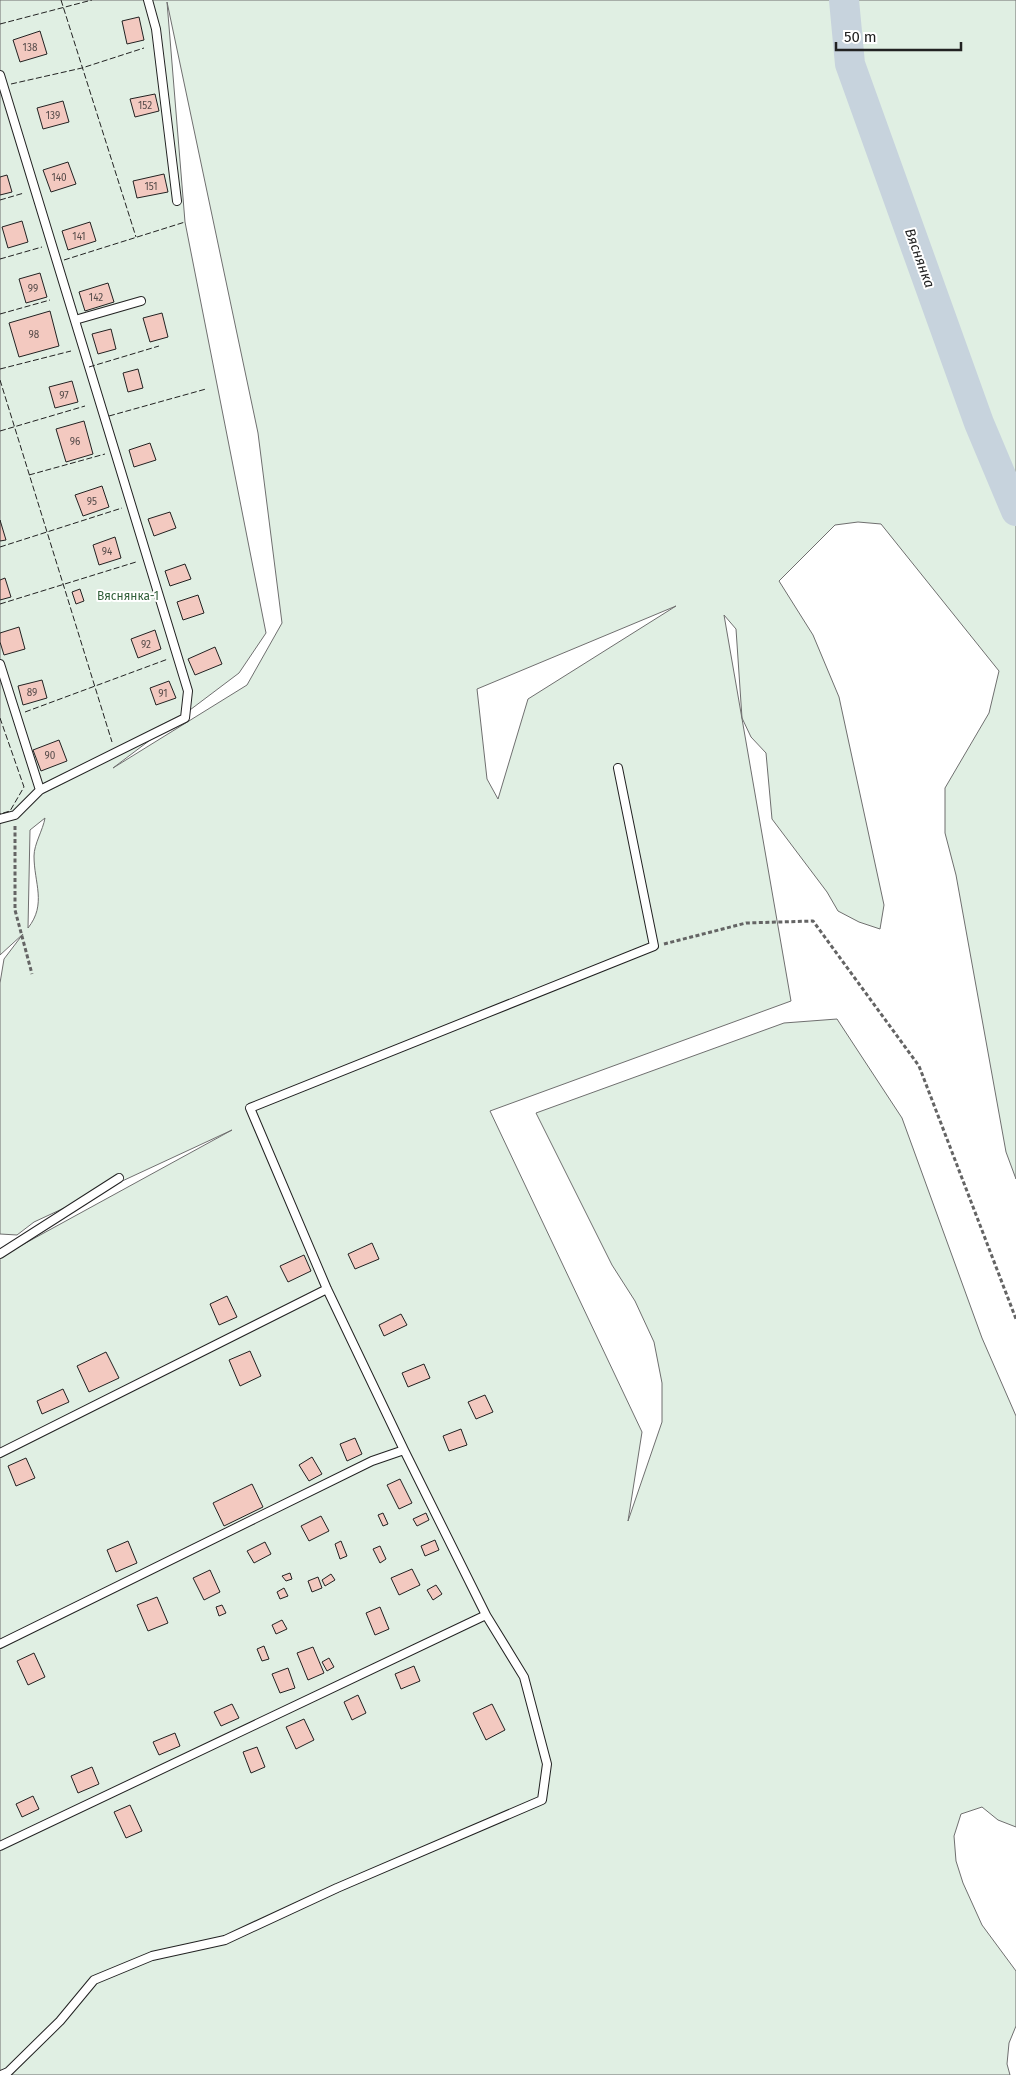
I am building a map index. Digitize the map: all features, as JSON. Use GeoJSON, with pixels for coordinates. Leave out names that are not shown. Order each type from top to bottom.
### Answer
{"type":"FeatureCollection","features":[{"type":"Feature","properties":{"kind":"lane"},"geometry":{"type":"LineString","coordinates":[[148,0],[156,29],[177,201]]}},
{"type":"Feature","properties":{"kind":"lane"},"geometry":{"type":"LineString","coordinates":[[0,75],[188,691],[185,718],[40,790],[15,815],[0,819]]}},
{"type":"Feature","properties":{"kind":"lane"},"geometry":{"type":"LineString","coordinates":[[75,320],[141,301]]}},
{"type":"Feature","properties":{"kind":"lane"},"geometry":{"type":"LineString","coordinates":[[0,664],[40,790]]}},
{"type":"Feature","properties":{"kind":"lane"},"geometry":{"type":"LineString","coordinates":[[1,2075],[8,2072],[60,2021],[94,1980],[152,1956],[225,1940],[337,1888],[542,1800],[547,1764],[524,1677],[486,1615],[404,1450],[327,1289],[250,1108],[654,946],[618,768]]}},
{"type":"Feature","properties":{"kind":"lane"},"geometry":{"type":"LineString","coordinates":[[0,1254],[119,1178]]}},
{"type":"Feature","properties":{"kind":"lane"},"geometry":{"type":"LineString","coordinates":[[0,1453],[327,1289]]}},
{"type":"Feature","properties":{"kind":"lane"},"geometry":{"type":"LineString","coordinates":[[0,1644],[363,1465],[404,1450]]}},
{"type":"Feature","properties":{"kind":"lane"},"geometry":{"type":"LineString","coordinates":[[0,1846],[486,1615]]}},
{"type":"Feature","properties":{"kind":"path"},"geometry":{"type":"LineString","coordinates":[[15,815],[15,910],[32,974]]}},
{"type":"Feature","properties":{"kind":"path"},"geometry":{"type":"LineString","coordinates":[[654,946],[746,923],[814,921],[919,1066],[1016,1319]]}},
{"type":"Feature","properties":{"kind":"green space","name":"Вяснянка-1"},"geometry":{"type":"Polygon","coordinates":[[[0,0],[1016,0],[1016,1179],[1006,1152],[956,875],[945,833],[945,788],[989,713],[999,671],[881,524],[858,522],[835,525],[779,581],[813,635],[839,697],[884,905],[880,929],[859,922],[838,911],[827,892],[772,819],[766,753],[751,737],[742,718],[736,629],[724,615],[791,1001],[490,1111],[642,1432],[628,1521],[662,1422],[662,1383],[654,1342],[635,1301],[612,1265],[536,1113],[784,1023],[837,1019],[902,1118],[982,1338],[1016,1416],[1016,1827],[998,1820],[982,1807],[961,1814],[954,1836],[956,1861],[963,1883],[982,1925],[1016,1971],[1016,2026],[1009,2043],[1007,2064],[1010,2075],[0,2075],[0,1257],[232,1130],[34,1222],[17,1235],[0,1234],[0,983],[4,959],[23,934],[0,955],[0,0]],[[167,2],[185,222],[266,633],[239,673],[113,768],[247,685],[282,623],[258,433],[167,2]],[[676,606],[477,689],[487,779],[498,799],[528,699],[676,606]],[[45,818],[30,830],[28,928],[37,910],[38,893],[34,851],[45,818]]]}},
{"type":"Feature","properties":{"kind":"building"},"geometry":{"type":"Polygon","coordinates":[[[139,17],[144,40],[127,44],[122,21],[139,17]]]}},
{"type":"Feature","properties":{"kind":"building"},"geometry":{"type":"Polygon","coordinates":[[[40,31],[47,54],[20,62],[13,40],[40,31]]]}},
{"type":"Feature","properties":{"kind":"building"},"geometry":{"type":"Polygon","coordinates":[[[155,94],[159,111],[135,117],[130,99],[155,94]]]}},
{"type":"Feature","properties":{"kind":"building"},"geometry":{"type":"Polygon","coordinates":[[[63,101],[69,122],[43,129],[37,108],[63,101]]]}},
{"type":"Feature","properties":{"kind":"building"},"geometry":{"type":"Polygon","coordinates":[[[68,162],[76,184],[51,192],[43,170],[68,162]]]}},
{"type":"Feature","properties":{"kind":"building"},"geometry":{"type":"Polygon","coordinates":[[[164,174],[168,192],[137,198],[133,181],[164,174]]]}},
{"type":"Feature","properties":{"kind":"building"},"geometry":{"type":"Polygon","coordinates":[[[7,175],[12,192],[0,195],[0,177],[7,175]]]}},
{"type":"Feature","properties":{"kind":"building"},"geometry":{"type":"Polygon","coordinates":[[[22,221],[28,242],[8,248],[2,227],[22,221]]]}},
{"type":"Feature","properties":{"kind":"building"},"geometry":{"type":"Polygon","coordinates":[[[90,222],[96,241],[68,250],[62,231],[90,222]]]}},
{"type":"Feature","properties":{"kind":"building"},"geometry":{"type":"Polygon","coordinates":[[[40,273],[47,297],[26,303],[19,279],[40,273]]]}},
{"type":"Feature","properties":{"kind":"building"},"geometry":{"type":"Polygon","coordinates":[[[108,283],[114,302],[85,311],[79,292],[108,283]]]}},
{"type":"Feature","properties":{"kind":"building"},"geometry":{"type":"Polygon","coordinates":[[[50,311],[59,346],[19,357],[9,323],[50,311]]]}},
{"type":"Feature","properties":{"kind":"building"},"geometry":{"type":"Polygon","coordinates":[[[162,313],[168,337],[150,342],[143,318],[162,313]]]}},
{"type":"Feature","properties":{"kind":"building"},"geometry":{"type":"Polygon","coordinates":[[[111,329],[116,349],[98,354],[92,334],[111,329]]]}},
{"type":"Feature","properties":{"kind":"building"},"geometry":{"type":"Polygon","coordinates":[[[138,369],[143,388],[128,392],[123,373],[138,369]]]}},
{"type":"Feature","properties":{"kind":"building"},"geometry":{"type":"Polygon","coordinates":[[[72,381],[78,402],[55,408],[49,387],[72,381]]]}},
{"type":"Feature","properties":{"kind":"building"},"geometry":{"type":"Polygon","coordinates":[[[84,421],[93,454],[66,462],[56,429],[84,421]]]}},
{"type":"Feature","properties":{"kind":"building"},"geometry":{"type":"Polygon","coordinates":[[[150,443],[156,460],[134,467],[129,450],[150,443]]]}},
{"type":"Feature","properties":{"kind":"building"},"geometry":{"type":"Polygon","coordinates":[[[102,486],[109,507],[83,516],[75,495],[102,486]]]}},
{"type":"Feature","properties":{"kind":"building"},"geometry":{"type":"Polygon","coordinates":[[[170,512],[176,528],[154,536],[148,519],[170,512]]]}},
{"type":"Feature","properties":{"kind":"building"},"geometry":{"type":"Polygon","coordinates":[[[0,520],[6,540],[0,541],[0,520]]]}},
{"type":"Feature","properties":{"kind":"building"},"geometry":{"type":"Polygon","coordinates":[[[115,537],[121,558],[99,565],[93,545],[115,537]]]}},
{"type":"Feature","properties":{"kind":"building"},"geometry":{"type":"Polygon","coordinates":[[[185,564],[191,579],[170,586],[165,571],[185,564]]]}},
{"type":"Feature","properties":{"kind":"building"},"geometry":{"type":"Polygon","coordinates":[[[5,578],[11,597],[0,600],[0,580],[5,578]]]}},
{"type":"Feature","properties":{"kind":"building"},"geometry":{"type":"Polygon","coordinates":[[[80,589],[84,601],[76,604],[72,592],[80,589]]]}},
{"type":"Feature","properties":{"kind":"building"},"geometry":{"type":"Polygon","coordinates":[[[198,595],[204,613],[183,620],[177,602],[198,595]]]}},
{"type":"Feature","properties":{"kind":"building"},"geometry":{"type":"Polygon","coordinates":[[[19,627],[25,649],[4,655],[0,642],[0,633],[19,627]]]}},
{"type":"Feature","properties":{"kind":"building"},"geometry":{"type":"Polygon","coordinates":[[[155,630],[161,649],[138,658],[131,639],[155,630]]]}},
{"type":"Feature","properties":{"kind":"building"},"geometry":{"type":"Polygon","coordinates":[[[215,647],[222,664],[195,675],[188,659],[215,647]]]}},
{"type":"Feature","properties":{"kind":"building"},"geometry":{"type":"Polygon","coordinates":[[[42,680],[47,698],[23,705],[18,686],[42,680]]]}},
{"type":"Feature","properties":{"kind":"building"},"geometry":{"type":"Polygon","coordinates":[[[169,681],[176,698],[156,705],[150,688],[169,681]]]}},
{"type":"Feature","properties":{"kind":"building"},"geometry":{"type":"Polygon","coordinates":[[[59,740],[67,761],[41,771],[33,750],[59,740]]]}},
{"type":"Feature","properties":{"kind":"building"},"geometry":{"type":"Polygon","coordinates":[[[372,1243],[379,1259],[355,1269],[348,1254],[372,1243]]]}},
{"type":"Feature","properties":{"kind":"building"},"geometry":{"type":"Polygon","coordinates":[[[304,1255],[311,1271],[288,1282],[280,1266],[304,1255]]]}},
{"type":"Feature","properties":{"kind":"building"},"geometry":{"type":"Polygon","coordinates":[[[227,1296],[237,1317],[219,1325],[210,1304],[227,1296]]]}},
{"type":"Feature","properties":{"kind":"building"},"geometry":{"type":"Polygon","coordinates":[[[401,1314],[407,1325],[384,1336],[379,1325],[401,1314]]]}},
{"type":"Feature","properties":{"kind":"building"},"geometry":{"type":"Polygon","coordinates":[[[250,1351],[261,1376],[240,1386],[229,1360],[250,1351]]]}},
{"type":"Feature","properties":{"kind":"building"},"geometry":{"type":"Polygon","coordinates":[[[106,1352],[119,1378],[89,1392],[77,1366],[106,1352]]]}},
{"type":"Feature","properties":{"kind":"building"},"geometry":{"type":"Polygon","coordinates":[[[424,1364],[430,1378],[408,1387],[402,1373],[424,1364]]]}},
{"type":"Feature","properties":{"kind":"building"},"geometry":{"type":"Polygon","coordinates":[[[63,1389],[69,1402],[42,1414],[37,1401],[63,1389]]]}},
{"type":"Feature","properties":{"kind":"building"},"geometry":{"type":"Polygon","coordinates":[[[485,1395],[493,1412],[476,1419],[468,1402],[485,1395]]]}},
{"type":"Feature","properties":{"kind":"building"},"geometry":{"type":"Polygon","coordinates":[[[461,1429],[467,1445],[449,1451],[443,1436],[461,1429]]]}},
{"type":"Feature","properties":{"kind":"building"},"geometry":{"type":"Polygon","coordinates":[[[355,1438],[362,1454],[347,1461],[340,1444],[355,1438]]]}},
{"type":"Feature","properties":{"kind":"building"},"geometry":{"type":"Polygon","coordinates":[[[312,1457],[322,1474],[309,1481],[299,1465],[312,1457]]]}},
{"type":"Feature","properties":{"kind":"building"},"geometry":{"type":"Polygon","coordinates":[[[26,1458],[35,1478],[16,1486],[8,1466],[26,1458]]]}},
{"type":"Feature","properties":{"kind":"building"},"geometry":{"type":"Polygon","coordinates":[[[400,1479],[412,1503],[399,1509],[387,1485],[400,1479]]]}},
{"type":"Feature","properties":{"kind":"building"},"geometry":{"type":"Polygon","coordinates":[[[252,1484],[263,1507],[224,1526],[213,1503],[252,1484]]]}},
{"type":"Feature","properties":{"kind":"building"},"geometry":{"type":"Polygon","coordinates":[[[383,1513],[388,1524],[383,1526],[378,1515],[383,1513]]]}},
{"type":"Feature","properties":{"kind":"building"},"geometry":{"type":"Polygon","coordinates":[[[426,1513],[429,1520],[417,1526],[413,1519],[426,1513]]]}},
{"type":"Feature","properties":{"kind":"building"},"geometry":{"type":"Polygon","coordinates":[[[321,1516],[329,1531],[309,1541],[301,1526],[321,1516]]]}},
{"type":"Feature","properties":{"kind":"building"},"geometry":{"type":"Polygon","coordinates":[[[435,1540],[439,1550],[425,1556],[421,1546],[435,1540]]]}},
{"type":"Feature","properties":{"kind":"building"},"geometry":{"type":"Polygon","coordinates":[[[128,1541],[137,1563],[116,1572],[107,1550],[128,1541]]]}},
{"type":"Feature","properties":{"kind":"building"},"geometry":{"type":"Polygon","coordinates":[[[341,1541],[347,1556],[340,1559],[335,1544],[341,1541]]]}},
{"type":"Feature","properties":{"kind":"building"},"geometry":{"type":"Polygon","coordinates":[[[265,1542],[271,1554],[254,1563],[247,1551],[265,1542]]]}},
{"type":"Feature","properties":{"kind":"building"},"geometry":{"type":"Polygon","coordinates":[[[380,1546],[386,1559],[380,1563],[373,1549],[380,1546]]]}},
{"type":"Feature","properties":{"kind":"building"},"geometry":{"type":"Polygon","coordinates":[[[412,1569],[420,1585],[399,1595],[391,1578],[412,1569]]]}},
{"type":"Feature","properties":{"kind":"building"},"geometry":{"type":"Polygon","coordinates":[[[210,1570],[220,1592],[204,1600],[193,1578],[210,1570]]]}},
{"type":"Feature","properties":{"kind":"building"},"geometry":{"type":"Polygon","coordinates":[[[290,1573],[292,1579],[286,1581],[282,1576],[290,1573]]]}},
{"type":"Feature","properties":{"kind":"building"},"geometry":{"type":"Polygon","coordinates":[[[331,1574],[335,1580],[325,1586],[322,1580],[331,1574]]]}},
{"type":"Feature","properties":{"kind":"building"},"geometry":{"type":"Polygon","coordinates":[[[318,1577],[322,1588],[312,1592],[308,1581],[318,1577]]]}},
{"type":"Feature","properties":{"kind":"building"},"geometry":{"type":"Polygon","coordinates":[[[436,1585],[442,1594],[433,1600],[427,1590],[436,1585]]]}},
{"type":"Feature","properties":{"kind":"building"},"geometry":{"type":"Polygon","coordinates":[[[284,1588],[288,1596],[280,1599],[277,1592],[284,1588]]]}},
{"type":"Feature","properties":{"kind":"building"},"geometry":{"type":"Polygon","coordinates":[[[157,1597],[168,1623],[148,1631],[137,1605],[157,1597]]]}},
{"type":"Feature","properties":{"kind":"building"},"geometry":{"type":"Polygon","coordinates":[[[222,1605],[226,1613],[219,1616],[216,1607],[222,1605]]]}},
{"type":"Feature","properties":{"kind":"building"},"geometry":{"type":"Polygon","coordinates":[[[380,1607],[389,1629],[375,1635],[366,1613],[380,1607]]]}},
{"type":"Feature","properties":{"kind":"building"},"geometry":{"type":"Polygon","coordinates":[[[282,1620],[287,1629],[276,1634],[272,1625],[282,1620]]]}},
{"type":"Feature","properties":{"kind":"building"},"geometry":{"type":"Polygon","coordinates":[[[264,1646],[269,1659],[262,1661],[257,1649],[264,1646]]]}},
{"type":"Feature","properties":{"kind":"building"},"geometry":{"type":"Polygon","coordinates":[[[313,1647],[324,1673],[308,1680],[297,1653],[313,1647]]]}},
{"type":"Feature","properties":{"kind":"building"},"geometry":{"type":"Polygon","coordinates":[[[34,1653],[45,1677],[28,1685],[17,1661],[34,1653]]]}},
{"type":"Feature","properties":{"kind":"building"},"geometry":{"type":"Polygon","coordinates":[[[329,1658],[334,1667],[327,1671],[322,1662],[329,1658]]]}},
{"type":"Feature","properties":{"kind":"building"},"geometry":{"type":"Polygon","coordinates":[[[414,1666],[420,1681],[401,1689],[395,1674],[414,1666]]]}},
{"type":"Feature","properties":{"kind":"building"},"geometry":{"type":"Polygon","coordinates":[[[288,1668],[295,1688],[280,1693],[272,1674],[288,1668]]]}},
{"type":"Feature","properties":{"kind":"building"},"geometry":{"type":"Polygon","coordinates":[[[358,1695],[366,1713],[352,1720],[344,1702],[358,1695]]]}},
{"type":"Feature","properties":{"kind":"building"},"geometry":{"type":"Polygon","coordinates":[[[232,1704],[239,1718],[221,1726],[214,1712],[232,1704]]]}},
{"type":"Feature","properties":{"kind":"building"},"geometry":{"type":"Polygon","coordinates":[[[492,1704],[505,1730],[486,1740],[473,1713],[492,1704]]]}},
{"type":"Feature","properties":{"kind":"building"},"geometry":{"type":"Polygon","coordinates":[[[304,1719],[314,1740],[296,1749],[286,1727],[304,1719]]]}},
{"type":"Feature","properties":{"kind":"building"},"geometry":{"type":"Polygon","coordinates":[[[175,1733],[180,1746],[159,1755],[153,1742],[175,1733]]]}},
{"type":"Feature","properties":{"kind":"building"},"geometry":{"type":"Polygon","coordinates":[[[257,1747],[265,1767],[251,1773],[243,1752],[257,1747]]]}},
{"type":"Feature","properties":{"kind":"building"},"geometry":{"type":"Polygon","coordinates":[[[92,1767],[99,1784],[78,1793],[71,1776],[92,1767]]]}},
{"type":"Feature","properties":{"kind":"building"},"geometry":{"type":"Polygon","coordinates":[[[33,1796],[39,1809],[22,1817],[16,1804],[33,1796]]]}},
{"type":"Feature","properties":{"kind":"building"},"geometry":{"type":"Polygon","coordinates":[[[130,1805],[142,1831],[126,1838],[114,1812],[130,1805]]]}},
{"type":"Feature","properties":{"kind":"waterway","name":"Вяснянка"},"geometry":{"type":"LineString","coordinates":[[844,0],[850,64],[979,423],[1016,511]]}},
{"type":"Feature","properties":{"kind":"fence"},"geometry":{"type":"LineString","coordinates":[[61,0],[136,237]]}},
{"type":"Feature","properties":{"kind":"fence"},"geometry":{"type":"LineString","coordinates":[[0,24],[92,0]]}},
{"type":"Feature","properties":{"kind":"fence"},"geometry":{"type":"LineString","coordinates":[[11,84],[82,68],[144,48]]}},
{"type":"Feature","properties":{"kind":"fence"},"geometry":{"type":"LineString","coordinates":[[0,200],[24,193]]}},
{"type":"Feature","properties":{"kind":"fence"},"geometry":{"type":"LineString","coordinates":[[64,260],[185,222]]}},
{"type":"Feature","properties":{"kind":"fence"},"geometry":{"type":"LineString","coordinates":[[0,259],[42,247]]}},
{"type":"Feature","properties":{"kind":"fence"},"geometry":{"type":"LineString","coordinates":[[0,314],[50,300]]}},
{"type":"Feature","properties":{"kind":"fence"},"geometry":{"type":"LineString","coordinates":[[89,367],[159,346]]}},
{"type":"Feature","properties":{"kind":"fence"},"geometry":{"type":"LineString","coordinates":[[0,369],[71,351]]}},
{"type":"Feature","properties":{"kind":"fence"},"geometry":{"type":"LineString","coordinates":[[0,380],[112,742]]}},
{"type":"Feature","properties":{"kind":"fence"},"geometry":{"type":"LineString","coordinates":[[109,416],[206,389]]}},
{"type":"Feature","properties":{"kind":"fence"},"geometry":{"type":"LineString","coordinates":[[0,431],[85,406]]}},
{"type":"Feature","properties":{"kind":"fence"},"geometry":{"type":"LineString","coordinates":[[29,475],[105,454]]}},
{"type":"Feature","properties":{"kind":"fence"},"geometry":{"type":"LineString","coordinates":[[0,547],[122,508]]}},
{"type":"Feature","properties":{"kind":"fence"},"geometry":{"type":"LineString","coordinates":[[0,604],[136,562]]}},
{"type":"Feature","properties":{"kind":"fence"},"geometry":{"type":"LineString","coordinates":[[25,712],[168,659]]}},
{"type":"Feature","properties":{"kind":"fence"},"geometry":{"type":"LineString","coordinates":[[0,718],[24,787],[10,811],[0,814]]}}]}
